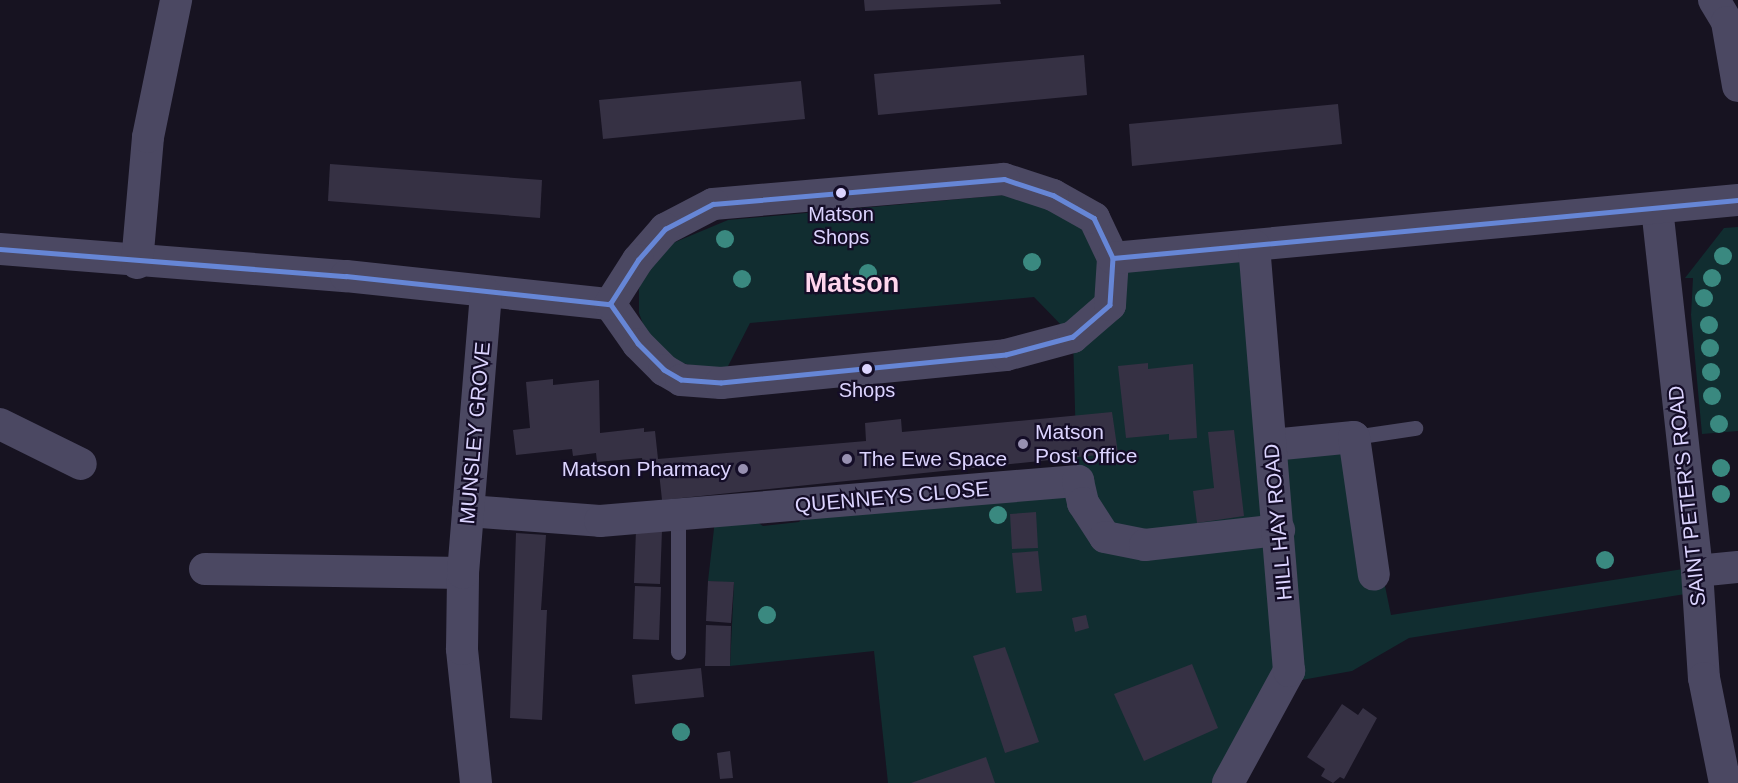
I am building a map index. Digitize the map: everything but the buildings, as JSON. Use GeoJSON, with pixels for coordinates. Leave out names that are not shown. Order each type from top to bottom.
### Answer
{"type":"FeatureCollection","features":[{"type":"Feature","properties":{"kind":"street"},"geometry":{"type":"LineString","coordinates":[[137,263],[148,138],[176,0]]}},
{"type":"Feature","properties":{"kind":"street"},"geometry":{"type":"LineString","coordinates":[[1714,0],[1727,22],[1738,86]]}},
{"type":"Feature","properties":{"kind":"street"},"geometry":{"type":"LineString","coordinates":[[1004,179],[1053,195],[1094,218],[1113,258],[1110,305],[1073,336],[1006,355],[721,383],[681,380],[664,369],[638,344],[610,304],[638,260],[665,229],[713,204],[1004,179]]}},
{"type":"Feature","properties":{"kind":"street"},"geometry":{"type":"LineString","coordinates":[[1113,258],[1738,200]]}},
{"type":"Feature","properties":{"kind":"street","name":"SAINT PETER'S ROAD"},"geometry":{"type":"LineString","coordinates":[[1657,208],[1697,571],[1704,678],[1725,783]]}},
{"type":"Feature","properties":{"kind":"street","name":"HILL HAY ROAD"},"geometry":{"type":"LineString","coordinates":[[1228,783],[1289,671],[1254,245]]}},
{"type":"Feature","properties":{"kind":"street"},"geometry":{"type":"LineString","coordinates":[[0,249],[137,263],[346,276],[486,294],[610,304]]}},
{"type":"Feature","properties":{"kind":"street","name":"MUNSLEY GROVE"},"geometry":{"type":"LineString","coordinates":[[476,783],[462,649],[463,573],[486,294]]}},
{"type":"Feature","properties":{"kind":"street"},"geometry":{"type":"LineString","coordinates":[[0,424],[81,464]]}},
{"type":"Feature","properties":{"kind":"street"},"geometry":{"type":"LineString","coordinates":[[1272,446],[1353,437],[1374,575]]}},
{"type":"Feature","properties":{"kind":"street","name":"QUENNEYS CLOSE"},"geometry":{"type":"LineString","coordinates":[[468,511],[600,521],[1078,481],[1083,503],[1105,537],[1146,545],[1279,530]]}},
{"type":"Feature","properties":{"kind":"street"},"geometry":{"type":"LineString","coordinates":[[1697,571],[1738,567]]}},
{"type":"Feature","properties":{"kind":"street"},"geometry":{"type":"LineString","coordinates":[[205,569],[463,573]]}},
{"type":"Feature","properties":{"kind":"lane"},"geometry":{"type":"LineString","coordinates":[[1353,437],[1415,428]]}},
{"type":"Feature","properties":{"kind":"lane"},"geometry":{"type":"LineString","coordinates":[[678,515],[678,652]]}},
{"type":"Feature","properties":{"kind":"green space"},"geometry":{"type":"Polygon","coordinates":[[[1004,195],[1070,214],[1100,246],[1096,297],[1066,330],[1034,297],[750,323],[724,374],[671,360],[646,332],[639,313],[639,289],[643,277],[673,243],[728,220],[1004,195]]]}},
{"type":"Feature","properties":{"kind":"green space"},"geometry":{"type":"Polygon","coordinates":[[[1738,227],[1738,431],[1702,434],[1691,315],[1693,278],[1685,278],[1724,228],[1738,227]]]}},
{"type":"Feature","properties":{"kind":"green space"},"geometry":{"type":"Polygon","coordinates":[[[1254,245],[1272,445],[1354,437],[1391,615],[1696,567],[1698,592],[1409,638],[1352,671],[1296,681],[1215,783],[888,783],[874,651],[730,666],[734,583],[708,581],[715,520],[751,518],[763,526],[799,522],[807,513],[1077,481],[1073,337],[1110,305],[1113,258],[1254,245]]]}},
{"type":"Feature","properties":{"kind":"transit line"},"geometry":{"type":"LineString","coordinates":[[1004,179],[1053,195],[1094,218],[1113,258],[1110,305],[1073,337],[1006,355],[721,383],[681,380],[664,370],[638,344],[610,304],[638,260],[665,229],[713,204],[1004,179]]}},
{"type":"Feature","properties":{"kind":"transit line"},"geometry":{"type":"LineString","coordinates":[[1113,258],[1738,200]]}},
{"type":"Feature","properties":{"kind":"transit line"},"geometry":{"type":"LineString","coordinates":[[0,249],[346,276],[610,304]]}},
{"type":"Feature","properties":{"kind":"place","name":"Matson Shops"},"geometry":{"type":"Point","coordinates":[841,193]}},
{"type":"Feature","properties":{"kind":"place","name":"Shops"},"geometry":{"type":"Point","coordinates":[867,369]}},
{"type":"Feature","properties":{"kind":"place","name":"Matson Post Office"},"geometry":{"type":"Point","coordinates":[1023,444]}},
{"type":"Feature","properties":{"kind":"place","name":"The Ewe Space"},"geometry":{"type":"Point","coordinates":[847,459]}},
{"type":"Feature","properties":{"kind":"place","name":"Matson Pharmacy"},"geometry":{"type":"Point","coordinates":[743,469]}},
{"type":"Feature","properties":{"kind":"district","name":"Matson"},"geometry":{"type":"Point","coordinates":[852,284]}}]}
